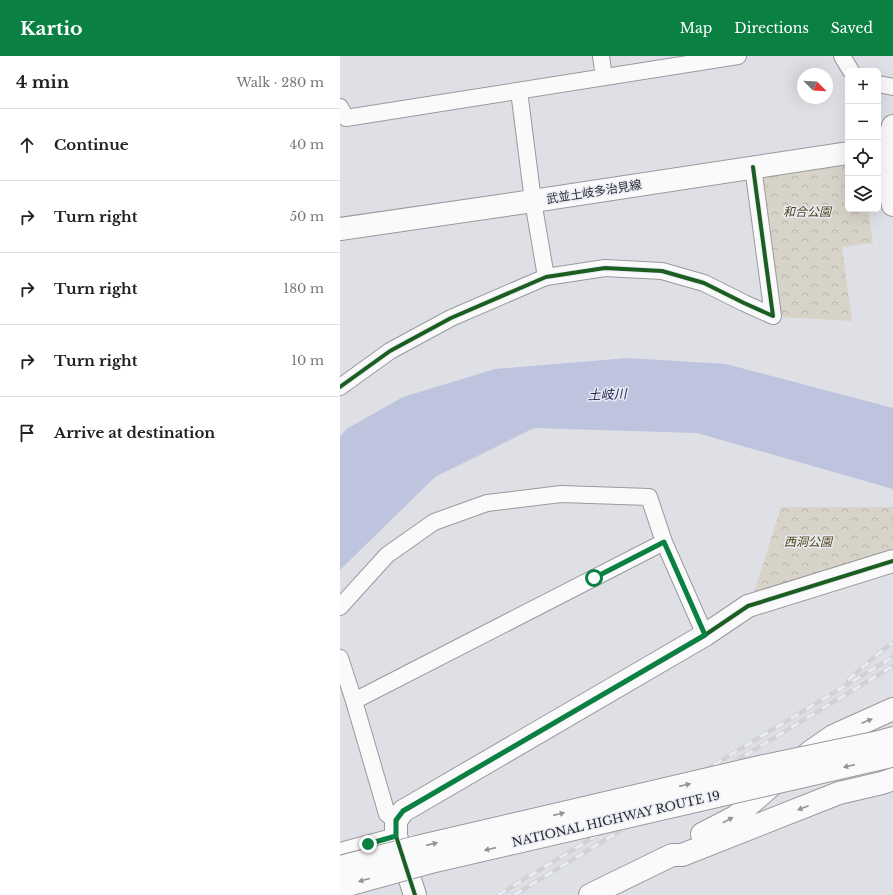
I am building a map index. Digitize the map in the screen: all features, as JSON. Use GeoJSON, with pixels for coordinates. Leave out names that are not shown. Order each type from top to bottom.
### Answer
{"type":"FeatureCollection","features":[{"type":"Feature","properties":{"kind":"main road"},"geometry":{"type":"LineString","coordinates":[[888,142],[886,175],[893,205]]}},
{"type":"Feature","properties":{"kind":"main road","name":"武並土岐多治見線"},"geometry":{"type":"LineString","coordinates":[[340,229],[845,153]]}},
{"type":"Feature","properties":{"kind":"main road"},"geometry":{"type":"LineString","coordinates":[[415,895],[396,828],[403,811],[705,635],[748,606],[893,561]]}},
{"type":"Feature","properties":{"kind":"main road"},"geometry":{"type":"LineString","coordinates":[[672,855],[678,847],[735,817],[810,752],[833,736],[893,709]]}},
{"type":"Feature","properties":{"kind":"main road","name":"NATIONAL HIGHWAY ROUTE 19"},"geometry":{"type":"LineString","coordinates":[[340,867],[417,847],[764,766],[888,748]]}},
{"type":"Feature","properties":{"kind":"main road","name":"NATIONAL HIGHWAY ROUTE 19"},"geometry":{"type":"LineString","coordinates":[[340,887],[435,861],[888,748]]}},
{"type":"Feature","properties":{"kind":"main road"},"geometry":{"type":"LineString","coordinates":[[810,752],[810,764],[828,793],[839,793]]}},
{"type":"Feature","properties":{"kind":"main road"},"geometry":{"type":"LineString","coordinates":[[590,895],[672,855],[682,855],[839,793],[893,779]]}},
{"type":"Feature","properties":{"kind":"street"},"geometry":{"type":"LineString","coordinates":[[601,56],[604,77]]}},
{"type":"Feature","properties":{"kind":"street"},"geometry":{"type":"LineString","coordinates":[[340,107],[346,118],[738,56]]}},
{"type":"Feature","properties":{"kind":"street"},"geometry":{"type":"LineString","coordinates":[[842,56],[849,68]]}},
{"type":"Feature","properties":{"kind":"street"},"geometry":{"type":"LineString","coordinates":[[881,85],[893,87]]}},
{"type":"Feature","properties":{"kind":"street"},"geometry":{"type":"LineString","coordinates":[[519,90],[546,277]]}},
{"type":"Feature","properties":{"kind":"street"},"geometry":{"type":"LineString","coordinates":[[340,387],[390,351],[450,318],[546,277],[605,268],[662,272],[704,283],[773,316],[753,167]]}},
{"type":"Feature","properties":{"kind":"street"},"geometry":{"type":"LineString","coordinates":[[340,607],[387,555],[434,522],[487,503],[561,494],[649,496],[664,542],[705,635]]}},
{"type":"Feature","properties":{"kind":"street"},"geometry":{"type":"LineString","coordinates":[[354,701],[664,542]]}},
{"type":"Feature","properties":{"kind":"street"},"geometry":{"type":"LineString","coordinates":[[340,658],[387,814],[396,828],[340,851]]}},
{"type":"Feature","properties":{"kind":"green space","name":"和合公園"},"geometry":{"type":"Polygon","coordinates":[[[845,165],[845,212],[868,212],[873,243],[842,247],[852,321],[782,317],[761,175],[845,165]]]}},
{"type":"Feature","properties":{"kind":"green space","name":"西洞公園"},"geometry":{"type":"Polygon","coordinates":[[[781,507],[893,507],[893,552],[753,596],[781,507]]]}},
{"type":"Feature","properties":{"kind":"water","name":"土岐川"},"geometry":{"type":"Polygon","coordinates":[[[627,358],[726,364],[893,408],[893,489],[697,433],[534,428],[435,477],[340,570],[340,436],[348,428],[403,397],[495,369],[627,358]]]}},
{"type":"Feature","properties":{"kind":"railway"},"geometry":{"type":"LineString","coordinates":[[848,680],[885,648],[893,643]]}},
{"type":"Feature","properties":{"kind":"railway"},"geometry":{"type":"LineString","coordinates":[[498,895],[893,657]]}},
{"type":"Feature","properties":{"kind":"railway"},"geometry":{"type":"LineString","coordinates":[[514,895],[893,666]]}},
{"type":"Feature","properties":{"kind":"cycle path"},"geometry":{"type":"LineString","coordinates":[[340,387],[390,351],[451,318],[546,277],[605,268],[662,271],[704,283],[773,316],[753,167]]}},
{"type":"Feature","properties":{"kind":"cycle path"},"geometry":{"type":"LineString","coordinates":[[415,895],[396,836],[396,821],[403,811],[705,635],[748,606],[893,561]]}},
{"type":"Feature","properties":{"kind":"route"},"geometry":{"type":"LineString","coordinates":[[368,844],[396,836],[396,820],[403,811],[705,635],[664,542],[594,578]]}}]}
